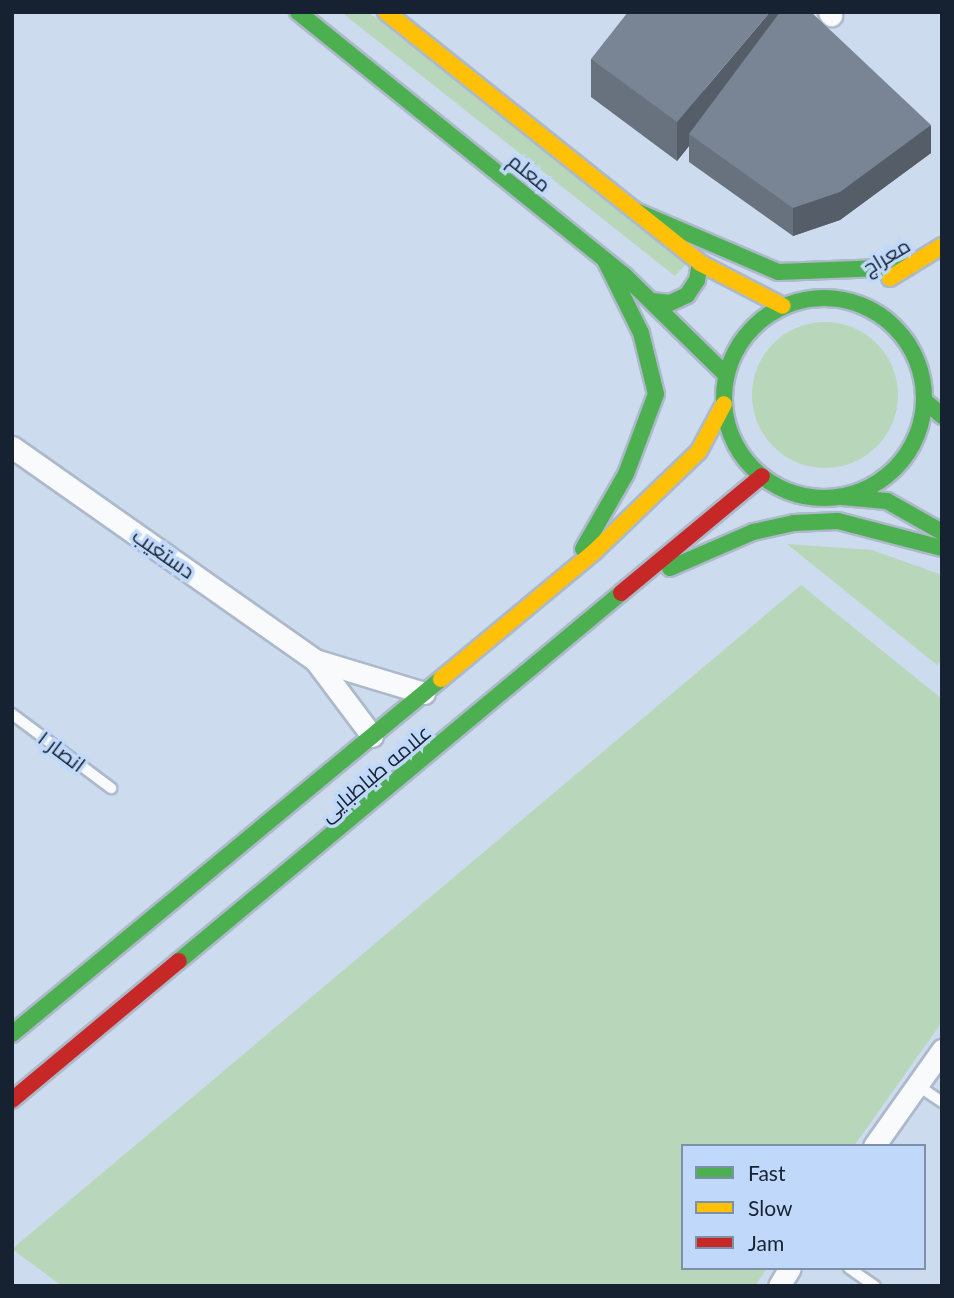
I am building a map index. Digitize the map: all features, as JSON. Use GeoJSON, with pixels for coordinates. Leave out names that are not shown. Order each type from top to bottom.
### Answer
{"type":"FeatureCollection","features":[{"type":"Feature","properties":{"kind":"main road","name":"معلم"},"geometry":{"type":"LineString","coordinates":[[298,12],[605,260],[652,301],[726,375]]}},
{"type":"Feature","properties":{"kind":"main road","name":"معلم"},"geometry":{"type":"LineString","coordinates":[[386,12],[699,263],[783,306]]}},
{"type":"Feature","properties":{"kind":"main road"},"geometry":{"type":"LineString","coordinates":[[636,211],[778,272],[908,267]]}},
{"type":"Feature","properties":{"kind":"main road","name":"معراج"},"geometry":{"type":"LineString","coordinates":[[852,301],[942,246]]}},
{"type":"Feature","properties":{"kind":"main road"},"geometry":{"type":"LineString","coordinates":[[571,571],[626,474],[656,394],[640,333],[605,260]]}},
{"type":"Feature","properties":{"kind":"main road"},"geometry":{"type":"LineString","coordinates":[[652,301],[670,303],[687,295],[697,281],[699,263]]}},
{"type":"Feature","properties":{"kind":"main road"},"geometry":{"type":"LineString","coordinates":[[942,416],[925,393],[916,357],[901,332],[878,313],[852,301],[829,297],[783,306],[757,323],[737,346],[726,375],[724,404],[729,432],[743,456],[762,477],[786,491],[813,498],[842,497],[887,501],[942,531]]}},
{"type":"Feature","properties":{"kind":"main road"},"geometry":{"type":"LineString","coordinates":[[842,497],[874,486],[901,464],[918,434],[925,393],[936,368]]}},
{"type":"Feature","properties":{"kind":"main road","name":"علامه طباطبایی"},"geometry":{"type":"LineString","coordinates":[[12,1034],[571,571],[699,451],[724,404]]}},
{"type":"Feature","properties":{"kind":"main road","name":"علامه طباطبایی"},"geometry":{"type":"LineString","coordinates":[[12,1100],[642,580],[762,477]]}},
{"type":"Feature","properties":{"kind":"main road"},"geometry":{"type":"LineString","coordinates":[[647,502],[672,501]]}},
{"type":"Feature","properties":{"kind":"main road"},"geometry":{"type":"LineString","coordinates":[[682,544],[689,520]]}},
{"type":"Feature","properties":{"kind":"main road"},"geometry":{"type":"LineString","coordinates":[[642,580],[753,532],[794,523],[838,521],[942,548]]}},
{"type":"Feature","properties":{"kind":"street","name":"دستغیب"},"geometry":{"type":"LineString","coordinates":[[12,447],[315,660]]}},
{"type":"Feature","properties":{"kind":"street"},"geometry":{"type":"LineString","coordinates":[[315,660],[424,693]]}},
{"type":"Feature","properties":{"kind":"street"},"geometry":{"type":"LineString","coordinates":[[315,660],[372,736]]}},
{"type":"Feature","properties":{"kind":"street"},"geometry":{"type":"LineString","coordinates":[[875,1144],[942,1050]]}},
{"type":"Feature","properties":{"kind":"street"},"geometry":{"type":"LineString","coordinates":[[779,1286],[789,1270]]}},
{"type":"Feature","properties":{"kind":"lane","name":"انصار ۱"},"geometry":{"type":"LineString","coordinates":[[12,714],[111,788]]}},
{"type":"Feature","properties":{"kind":"lane"},"geometry":{"type":"LineString","coordinates":[[918,1085],[942,1102]]}},
{"type":"Feature","properties":{"kind":"lane"},"geometry":{"type":"LineString","coordinates":[[852,1270],[875,1286]]}},
{"type":"Feature","properties":{"kind":"green space"},"geometry":{"type":"Polygon","coordinates":[[[341,12],[368,12],[688,262],[675,276],[341,12]]]}},
{"type":"Feature","properties":{"kind":"green space"},"geometry":{"type":"Polygon","coordinates":[[[825,322],[853,327],[877,343],[893,367],[898,395],[893,423],[877,447],[853,463],[825,468],[797,463],[773,447],[757,423],[752,395],[757,367],[773,343],[797,327],[825,322]]]}},
{"type":"Feature","properties":{"kind":"green space"},"geometry":{"type":"Polygon","coordinates":[[[787,544],[872,550],[942,575],[942,659],[937,665],[787,544]]]}},
{"type":"Feature","properties":{"kind":"green space"},"geometry":{"type":"Polygon","coordinates":[[[801,585],[942,699],[942,1022],[855,1144],[681,1144],[681,1270],[766,1270],[755,1286],[62,1286],[12,1249],[801,585]]]}},
{"type":"Feature","properties":{"kind":"building"},"geometry":{"type":"Polygon","coordinates":[[[628,12],[770,12],[677,122],[591,59],[628,12]]]}},
{"type":"Feature","properties":{"kind":"building"},"geometry":{"type":"Polygon","coordinates":[[[780,12],[811,12],[931,125],[840,192],[793,208],[689,134],[780,12]]]}},
{"type":"Feature","properties":{"kind":"traffic: fast"},"geometry":{"type":"LineString","coordinates":[[298,12],[624,275],[726,375]]}},
{"type":"Feature","properties":{"kind":"traffic: fast"},"geometry":{"type":"LineString","coordinates":[[636,211],[778,272],[908,267]]}},
{"type":"Feature","properties":{"kind":"traffic: fast"},"geometry":{"type":"LineString","coordinates":[[583,549],[626,474],[656,394],[641,333],[605,260]]}},
{"type":"Feature","properties":{"kind":"traffic: fast"},"geometry":{"type":"LineString","coordinates":[[652,301],[670,303],[687,295],[697,280],[700,263]]}},
{"type":"Feature","properties":{"kind":"traffic: fast"},"geometry":{"type":"LineString","coordinates":[[824,298],[862,305],[895,327],[917,360],[924,398],[917,436],[895,469],[862,491],[824,498],[786,491],[753,469],[731,436],[724,398],[731,360],[753,327],[786,305],[824,298]]}},
{"type":"Feature","properties":{"kind":"traffic: fast"},"geometry":{"type":"LineString","coordinates":[[925,401],[942,416]]}},
{"type":"Feature","properties":{"kind":"traffic: fast"},"geometry":{"type":"LineString","coordinates":[[842,497],[887,501],[942,532]]}},
{"type":"Feature","properties":{"kind":"traffic: fast"},"geometry":{"type":"LineString","coordinates":[[670,568],[753,532],[794,523],[838,521],[942,548]]}},
{"type":"Feature","properties":{"kind":"traffic: fast"},"geometry":{"type":"LineString","coordinates":[[179,961],[621,593]]}},
{"type":"Feature","properties":{"kind":"traffic: fast"},"geometry":{"type":"LineString","coordinates":[[12,1034],[441,679]]}},
{"type":"Feature","properties":{"kind":"traffic: slow"},"geometry":{"type":"LineString","coordinates":[[386,12],[700,263],[783,306]]}},
{"type":"Feature","properties":{"kind":"traffic: slow"},"geometry":{"type":"LineString","coordinates":[[890,278],[942,246]]}},
{"type":"Feature","properties":{"kind":"traffic: slow"},"geometry":{"type":"LineString","coordinates":[[441,679],[595,551],[699,451],[724,404]]}},
{"type":"Feature","properties":{"kind":"traffic: jam"},"geometry":{"type":"LineString","coordinates":[[621,593],[762,476]]}},
{"type":"Feature","properties":{"kind":"traffic: jam"},"geometry":{"type":"LineString","coordinates":[[12,1100],[179,961]]}}]}
